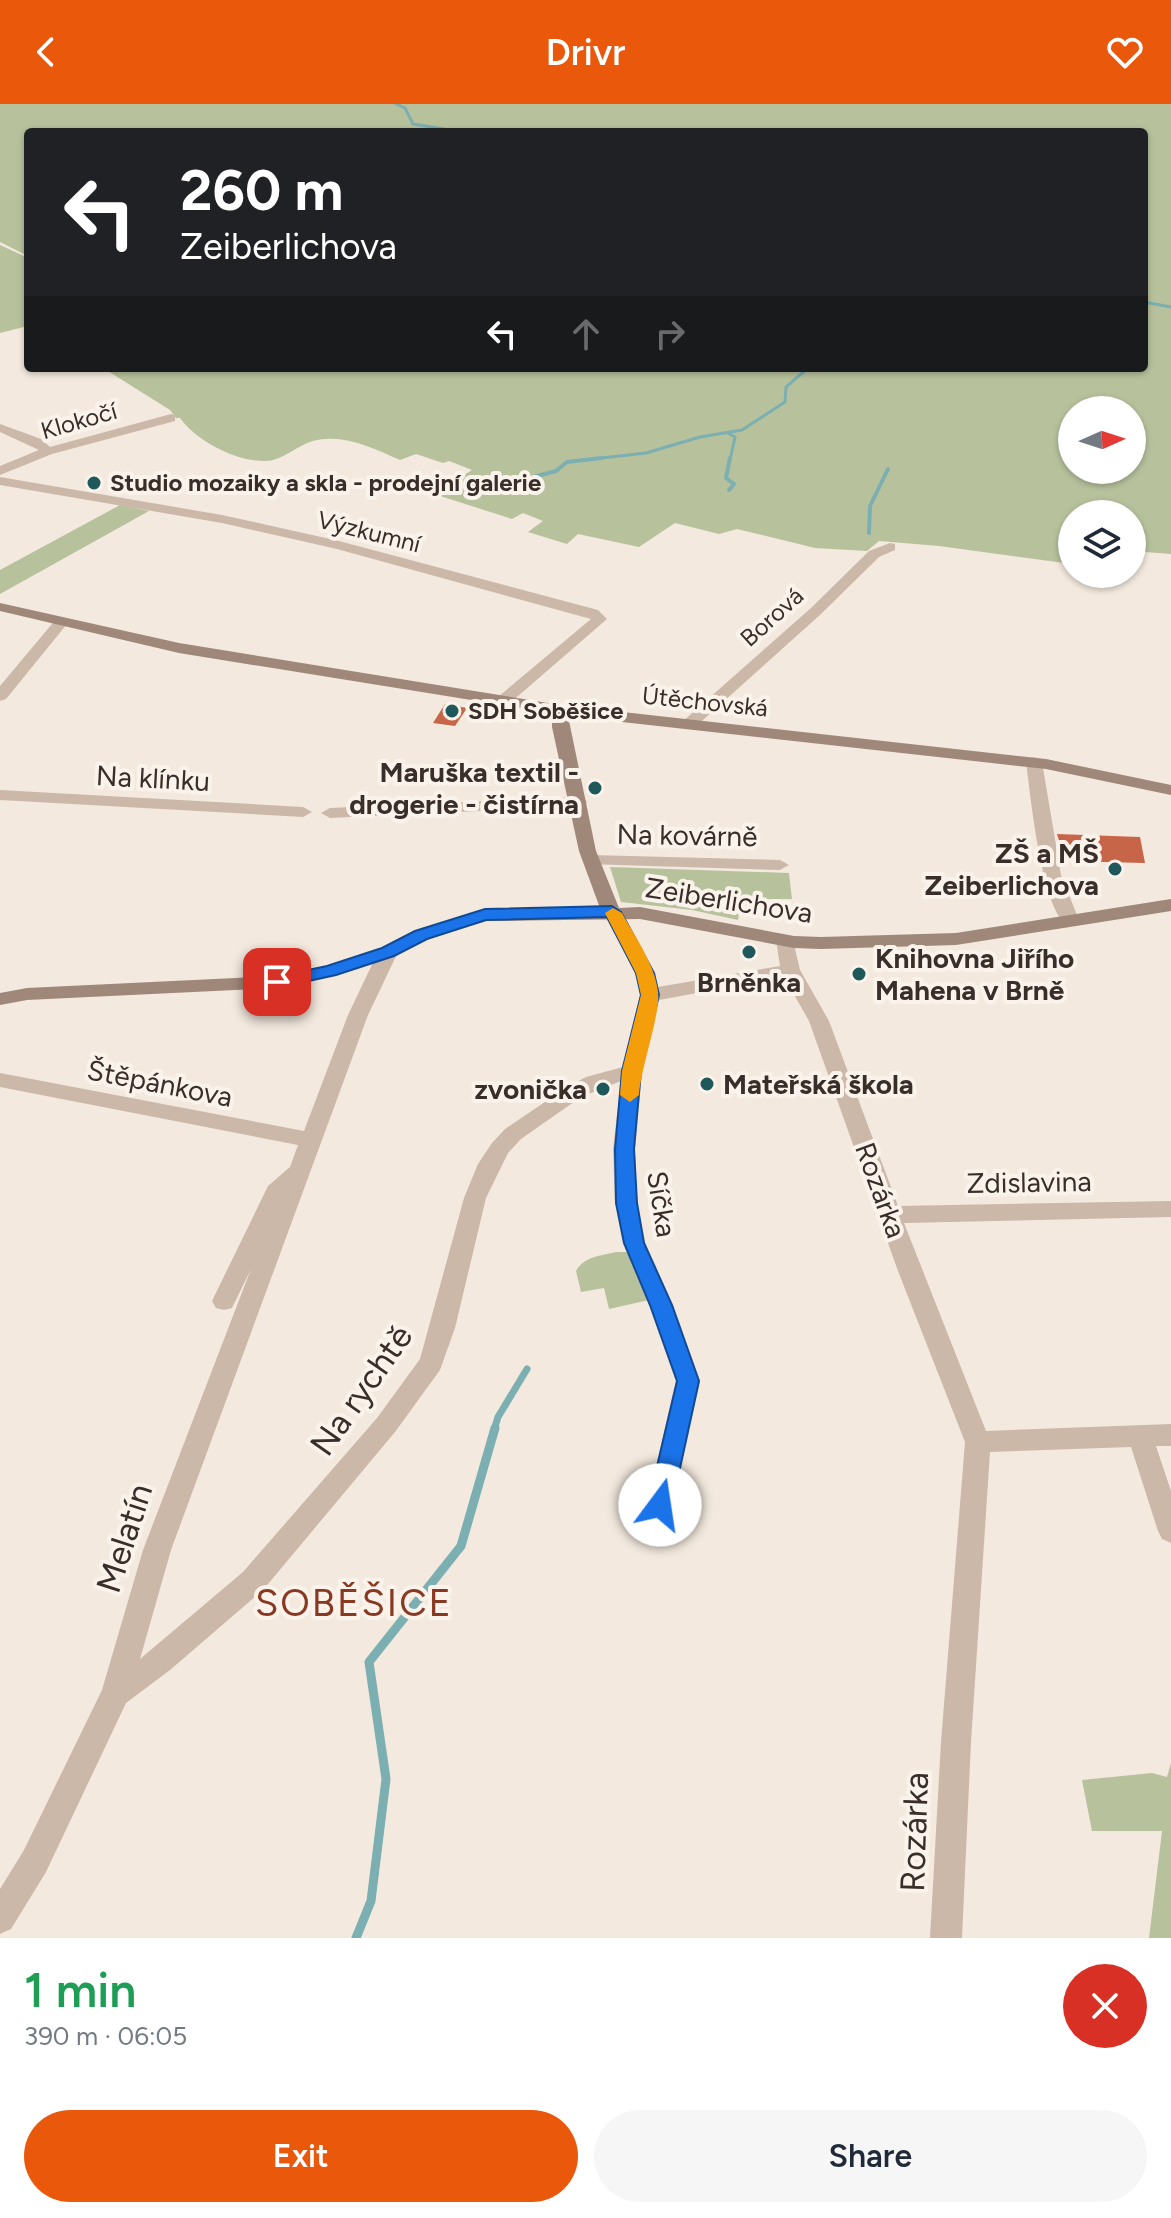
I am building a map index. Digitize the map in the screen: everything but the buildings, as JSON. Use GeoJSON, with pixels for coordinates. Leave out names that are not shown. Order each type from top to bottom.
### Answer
{"type":"FeatureCollection","features":[{"type":"Feature","properties":{"kind":"street","name":"Klokočí"},"geometry":{"type":"LineString","coordinates":[[0,471],[48,451],[171,418]]}},
{"type":"Feature","properties":{"kind":"street"},"geometry":{"type":"LineString","coordinates":[[0,428],[37,442],[48,451]]}},
{"type":"Feature","properties":{"kind":"street","name":"Výzkumní"},"geometry":{"type":"LineString","coordinates":[[0,481],[222,519],[339,545],[593,613],[600,619],[504,700]]}},
{"type":"Feature","properties":{"kind":"street","name":"Borová"},"geometry":{"type":"LineString","coordinates":[[688,725],[816,611],[874,554],[890,547]]}},
{"type":"Feature","properties":{"kind":"street","name":"Útěchovská"},"geometry":{"type":"LineString","coordinates":[[0,607],[179,648],[560,710],[1034,762],[1171,790]]}},
{"type":"Feature","properties":{"kind":"street"},"geometry":{"type":"LineString","coordinates":[[0,696],[62,621]]}},
{"type":"Feature","properties":{"kind":"street","name":"Na kovárně"},"geometry":{"type":"LineString","coordinates":[[560,710],[560,727],[591,860],[604,901],[612,912]]}},
{"type":"Feature","properties":{"kind":"street"},"geometry":{"type":"LineString","coordinates":[[1034,762],[1052,875],[1070,920]]}},
{"type":"Feature","properties":{"kind":"street","name":"Na klínku"},"geometry":{"type":"LineString","coordinates":[[0,795],[303,812]]}},
{"type":"Feature","properties":{"kind":"street"},"geometry":{"type":"LineString","coordinates":[[330,813],[578,802]]}},
{"type":"Feature","properties":{"kind":"street","name":"Na kovárně"},"geometry":{"type":"LineString","coordinates":[[591,860],[780,865]]}},
{"type":"Feature","properties":{"kind":"street","name":"Zeiberlichova"},"geometry":{"type":"LineString","coordinates":[[0,999],[27,994],[277,982],[330,971],[388,952],[421,935],[485,915],[612,912],[667,916],[785,940],[821,943],[956,939],[1171,905]]}},
{"type":"Feature","properties":{"kind":"street"},"geometry":{"type":"LineString","coordinates":[[612,912],[645,973],[650,995],[790,970]]}},
{"type":"Feature","properties":{"kind":"street","name":"Rozárka"},"geometry":{"type":"LineString","coordinates":[[785,940],[790,970],[819,1021],[889,1215],[978,1442],[956,1742],[946,1938]]}},
{"type":"Feature","properties":{"kind":"street","name":"Melatín"},"geometry":{"type":"LineString","coordinates":[[3,1909],[35,1861],[116,1693],[157,1550],[358,1015],[388,952]]}},
{"type":"Feature","properties":{"kind":"street","name":"Síčka"},"geometry":{"type":"LineString","coordinates":[[650,995],[632,1071],[624,1149],[626,1203],[634,1243],[661,1305],[688,1381],[660,1505]]}},
{"type":"Feature","properties":{"kind":"street","name":"Na rychtě"},"geometry":{"type":"LineString","coordinates":[[116,1693],[160,1661],[253,1581],[386,1425],[431,1363],[443,1328],[475,1198],[489,1164],[500,1148],[513,1134],[574,1092],[593,1082],[632,1071]]}},
{"type":"Feature","properties":{"kind":"street","name":"Štěpánkova"},"geometry":{"type":"LineString","coordinates":[[0,1080],[310,1140]]}},
{"type":"Feature","properties":{"kind":"street","name":"Melatín"},"geometry":{"type":"LineString","coordinates":[[224,1301],[279,1186],[300,1171]]}},
{"type":"Feature","properties":{"kind":"street","name":"Zdislavina"},"geometry":{"type":"LineString","coordinates":[[889,1215],[1171,1209]]}},
{"type":"Feature","properties":{"kind":"street"},"geometry":{"type":"LineString","coordinates":[[978,1442],[1171,1435]]}},
{"type":"Feature","properties":{"kind":"street"},"geometry":{"type":"LineString","coordinates":[[1140,1436],[1171,1531]]}},
{"type":"Feature","properties":{"kind":"green space"},"geometry":{"type":"Polygon","coordinates":[[[0,104],[1171,104],[1171,554],[1146,552],[1146,500],[1058,500],[1058,562],[879,541],[867,551],[815,548],[737,529],[719,534],[675,523],[639,547],[578,534],[567,544],[528,532],[543,521],[523,513],[512,519],[434,494],[472,470],[449,461],[443,463],[416,454],[400,460],[339,439],[317,440],[272,460],[243,458],[196,435],[170,410],[109,372],[1148,372],[1148,128],[24,128],[24,254],[0,242],[0,104]]]}},
{"type":"Feature","properties":{"kind":"green space"},"geometry":{"type":"Polygon","coordinates":[[[0,245],[24,256],[24,327],[0,333],[0,245]]]}},
{"type":"Feature","properties":{"kind":"green space"},"geometry":{"type":"Polygon","coordinates":[[[120,505],[149,511],[0,594],[0,570],[120,505]]]}},
{"type":"Feature","properties":{"kind":"green space"},"geometry":{"type":"Polygon","coordinates":[[[610,867],[789,873],[792,899],[741,899],[738,920],[692,910],[621,902],[610,867]]]}},
{"type":"Feature","properties":{"kind":"green space"},"geometry":{"type":"Polygon","coordinates":[[[628,1252],[649,1300],[609,1309],[604,1288],[581,1292],[576,1271],[580,1266],[593,1257],[628,1252]]]}},
{"type":"Feature","properties":{"kind":"green space"},"geometry":{"type":"Polygon","coordinates":[[[1171,1763],[1171,1938],[1149,1938],[1162,1831],[1092,1831],[1082,1780],[1152,1773],[1167,1777],[1171,1763]]]}},
{"type":"Feature","properties":{"kind":"waterway"},"geometry":{"type":"LineString","coordinates":[[396,104],[405,108],[413,124],[438,128]]}},
{"type":"Feature","properties":{"kind":"waterway"},"geometry":{"type":"LineString","coordinates":[[1148,303],[1171,307]]}},
{"type":"Feature","properties":{"kind":"waterway"},"geometry":{"type":"LineString","coordinates":[[584,460],[646,453],[700,437],[742,430],[785,402],[786,387],[803,372]]}},
{"type":"Feature","properties":{"kind":"waterway"},"geometry":{"type":"LineString","coordinates":[[728,433],[735,437],[730,460]]}},
{"type":"Feature","properties":{"kind":"waterway"},"geometry":{"type":"LineString","coordinates":[[518,481],[556,471],[567,462],[602,458]]}},
{"type":"Feature","properties":{"kind":"waterway"},"geometry":{"type":"LineString","coordinates":[[729,490],[734,484],[726,478],[730,458]]}},
{"type":"Feature","properties":{"kind":"waterway"},"geometry":{"type":"LineString","coordinates":[[869,533],[870,506],[888,469]]}},
{"type":"Feature","properties":{"kind":"waterway"},"geometry":{"type":"LineString","coordinates":[[494,1430],[498,1417],[527,1369]]}},
{"type":"Feature","properties":{"kind":"waterway"},"geometry":{"type":"LineString","coordinates":[[356,1938],[371,1901],[386,1779],[369,1662],[461,1546],[495,1428]]}},
{"type":"Feature","properties":{"kind":"slow traffic"},"geometry":{"type":"LineString","coordinates":[[613,913],[649,984],[650,1001],[632,1071],[630,1095]]}},
{"type":"Feature","properties":{"kind":"place","name":"Studio mozaiky a skla - prodejní galerie"},"geometry":{"type":"Point","coordinates":[94,483]}},
{"type":"Feature","properties":{"kind":"place","name":"SDH Soběšice"},"geometry":{"type":"Point","coordinates":[452,711]}},
{"type":"Feature","properties":{"kind":"place","name":"Maruška textil - drogerie - čistírna"},"geometry":{"type":"Point","coordinates":[595,788]}},
{"type":"Feature","properties":{"kind":"place","name":"ZŠ a MŠ Zeiberlichova"},"geometry":{"type":"Point","coordinates":[1115,869]}},
{"type":"Feature","properties":{"kind":"place","name":"Brněnka"},"geometry":{"type":"Point","coordinates":[749,952]}},
{"type":"Feature","properties":{"kind":"place","name":"Knihovna Jiřího Mahena v Brně"},"geometry":{"type":"Point","coordinates":[859,974]}},
{"type":"Feature","properties":{"kind":"place","name":"Mateřská škola"},"geometry":{"type":"Point","coordinates":[707,1084]}},
{"type":"Feature","properties":{"kind":"place","name":"zvonička"},"geometry":{"type":"Point","coordinates":[603,1089]}},
{"type":"Feature","properties":{"kind":"district","name":"SOBĚŠICE"},"geometry":{"type":"Point","coordinates":[354,1603]}},
{"type":"Feature","properties":{"kind":"route"},"geometry":{"type":"LineString","coordinates":[[277,982],[330,971],[388,952],[453,923],[485,915],[612,912],[621,924],[645,973],[650,995],[632,1071],[624,1149],[626,1203],[634,1243],[661,1305],[688,1381],[660,1505]]}}]}
